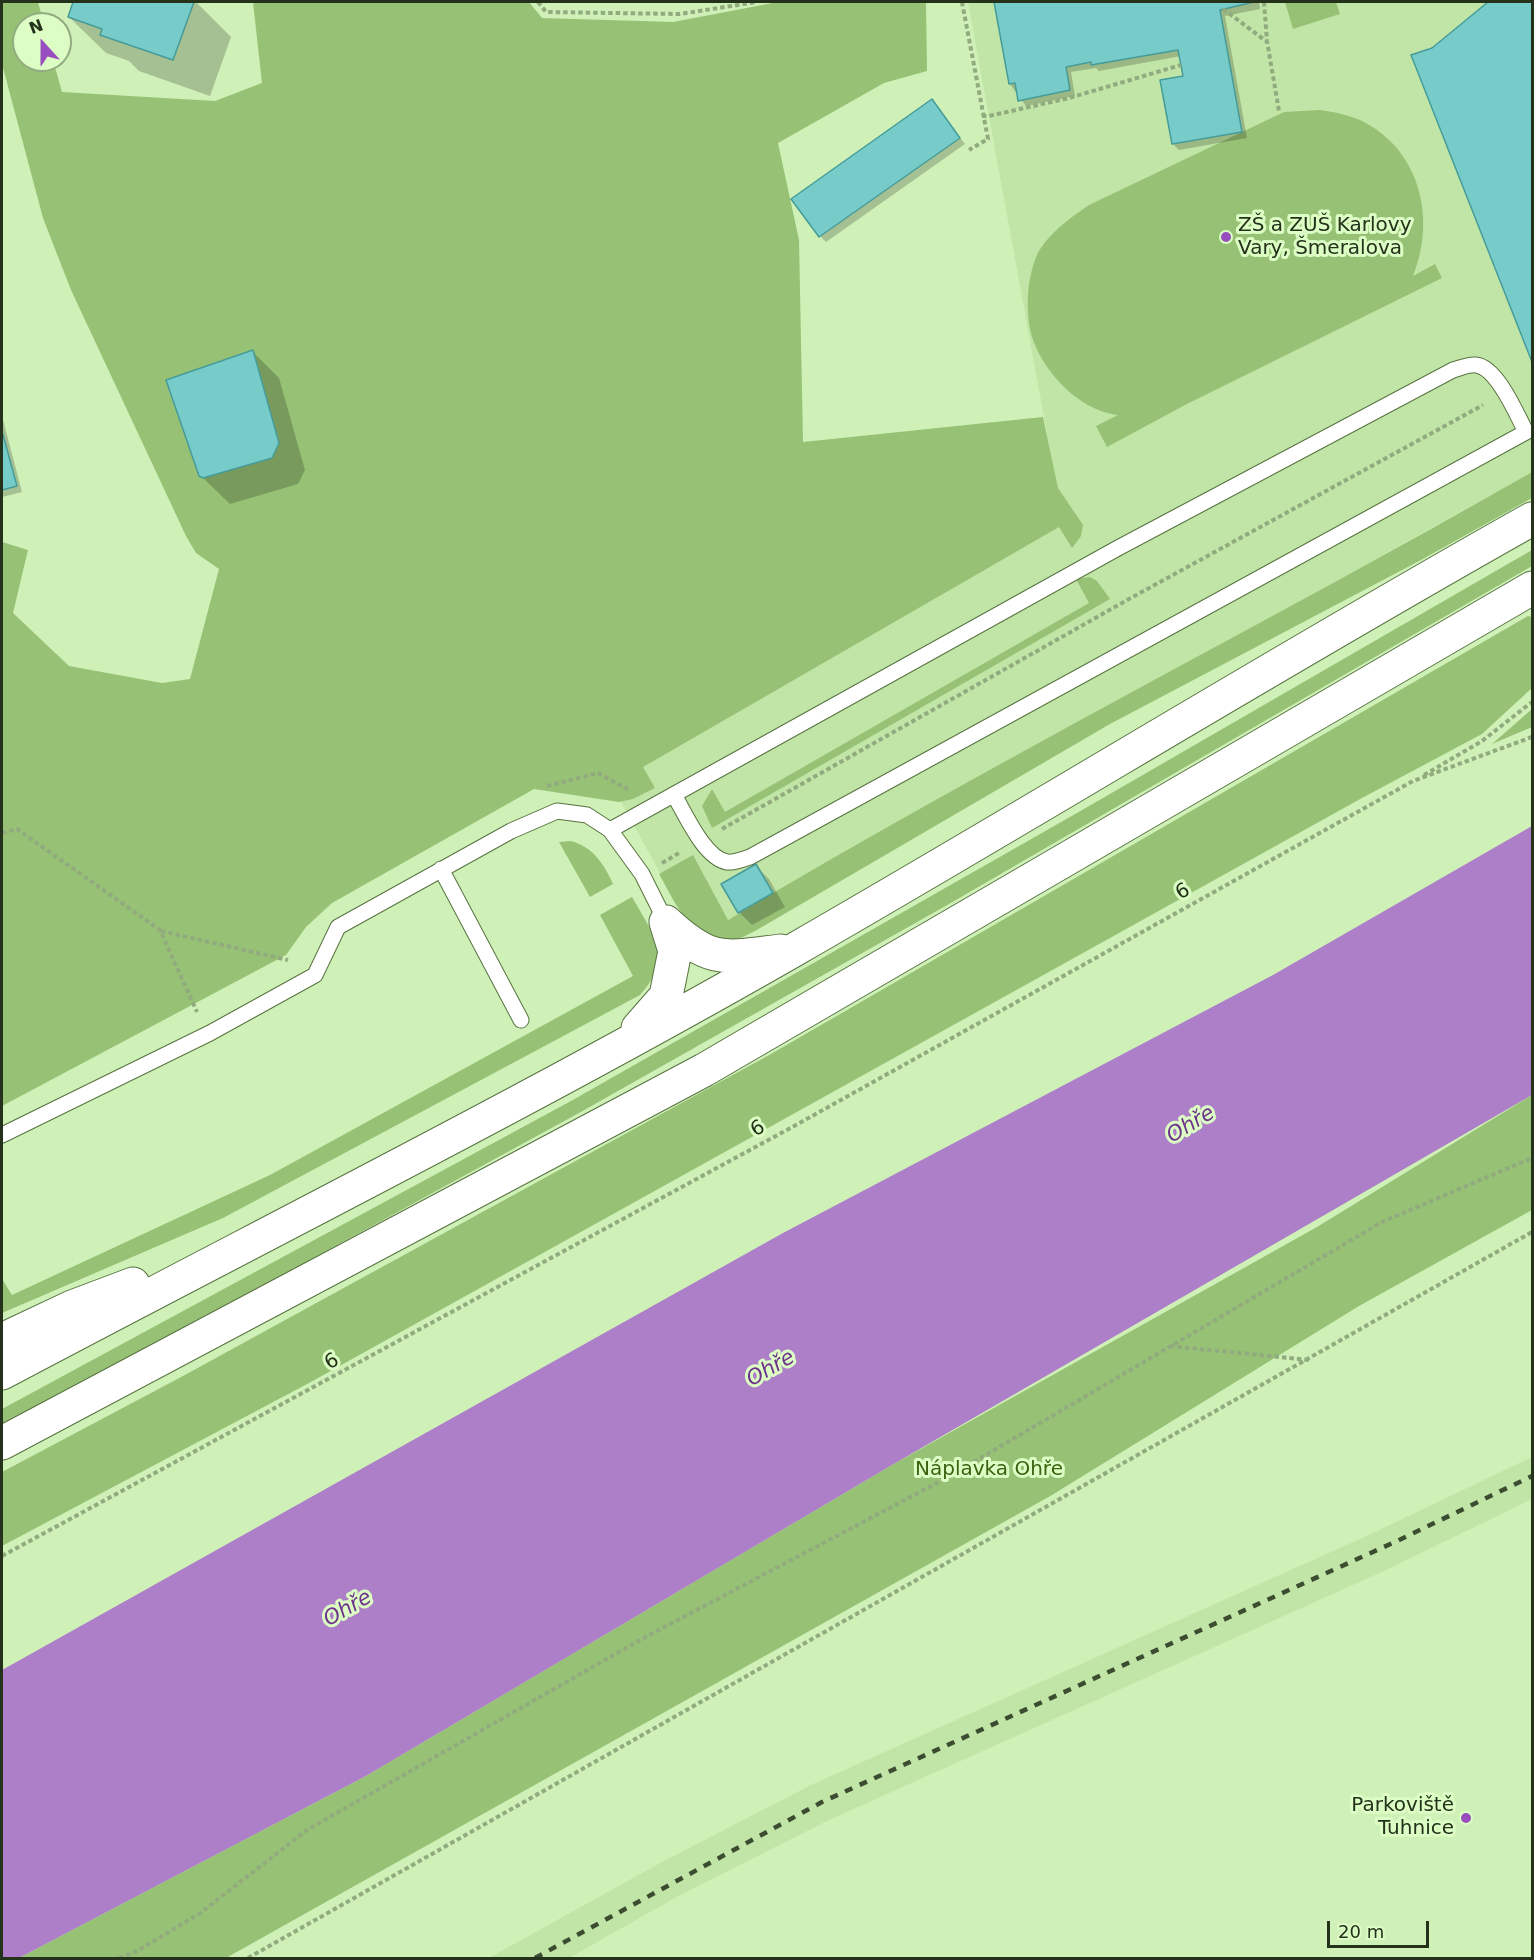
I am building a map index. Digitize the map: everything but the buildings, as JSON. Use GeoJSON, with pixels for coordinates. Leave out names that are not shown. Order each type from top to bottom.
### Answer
{"type":"FeatureCollection","features":[{"type":"Feature","properties":{"kind":"highway"},"geometry":{"type":"LineString","coordinates":[[2,1373],[619,1048],[795,949],[1341,628],[1533,519]]}},
{"type":"Feature","properties":{"kind":"highway"},"geometry":{"type":"LineString","coordinates":[[2,1443],[704,1070],[1533,588]]}},
{"type":"Feature","properties":{"kind":"highway"},"geometry":{"type":"LineString","coordinates":[[666,922],[689,944],[710,955],[741,956],[795,949]]}},
{"type":"Feature","properties":{"kind":"highway"},"geometry":{"type":"LineString","coordinates":[[619,1048],[666,996],[675,951],[666,922]]}},
{"type":"Feature","properties":{"kind":"highway"},"geometry":{"type":"LineString","coordinates":[[2,1340],[72,1307],[269,1232]]}},
{"type":"Feature","properties":{"kind":"lane"},"geometry":{"type":"LineString","coordinates":[[610,830],[1118,548],[1453,370],[1476,365],[1489,370],[1529,430],[750,857],[728,862],[718,858],[701,841],[674,795]]}},
{"type":"Feature","properties":{"kind":"lane"},"geometry":{"type":"LineString","coordinates":[[2,1136],[210,1033],[315,975],[338,927],[511,831],[557,811],[587,815],[610,830],[642,874],[666,922]]}},
{"type":"Feature","properties":{"kind":"lane"},"geometry":{"type":"LineString","coordinates":[[441,869],[521,1020]]}},
{"type":"Feature","properties":{"kind":"path"},"geometry":{"type":"LineString","coordinates":[[538,2],[546,12],[680,14],[757,2]]}},
{"type":"Feature","properties":{"kind":"path"},"geometry":{"type":"LineString","coordinates":[[962,2],[988,139],[969,150]]}},
{"type":"Feature","properties":{"kind":"path"},"geometry":{"type":"LineString","coordinates":[[1264,2],[1267,41],[1279,111]]}},
{"type":"Feature","properties":{"kind":"path"},"geometry":{"type":"LineString","coordinates":[[1223,9],[1267,41]]}},
{"type":"Feature","properties":{"kind":"path"},"geometry":{"type":"LineString","coordinates":[[982,116],[1069,98],[1181,65]]}},
{"type":"Feature","properties":{"kind":"path"},"geometry":{"type":"LineString","coordinates":[[642,874],[1139,593],[1506,393]]}},
{"type":"Feature","properties":{"kind":"path"},"geometry":{"type":"LineString","coordinates":[[1413,781],[1482,741],[1533,702]]}},
{"type":"Feature","properties":{"kind":"path","name":"6"},"geometry":{"type":"LineString","coordinates":[[2,1556],[796,1125],[1413,781],[1533,736]]}},
{"type":"Feature","properties":{"kind":"path"},"geometry":{"type":"LineString","coordinates":[[2,833],[17,829],[160,930],[291,961]]}},
{"type":"Feature","properties":{"kind":"path"},"geometry":{"type":"LineString","coordinates":[[160,930],[197,1012]]}},
{"type":"Feature","properties":{"kind":"path"},"geometry":{"type":"LineString","coordinates":[[119,1959],[199,1914],[307,1830],[640,1640],[950,1476],[1382,1222],[1533,1158]]}},
{"type":"Feature","properties":{"kind":"path"},"geometry":{"type":"LineString","coordinates":[[248,1959],[1533,1232]]}},
{"type":"Feature","properties":{"kind":"path"},"geometry":{"type":"LineString","coordinates":[[1170,1346],[1309,1360]]}},
{"type":"Feature","properties":{"kind":"shaded area"},"geometry":{"type":"Polygon","coordinates":[[[968,2],[1532,2],[1532,472],[727,920],[689,926],[588,741],[1057,488],[968,2]]]}},
{"type":"Feature","properties":{"kind":"shaded area"},"geometry":{"type":"Polygon","coordinates":[[[1532,1457],[1532,1499],[1384,1571],[829,1820],[680,1895],[569,1958],[489,1958],[662,1862],[811,1785],[1371,1534],[1532,1457]]]}},
{"type":"Feature","properties":{"kind":"green space"},"geometry":{"type":"Polygon","coordinates":[[[2,2],[38,2],[41,12],[12,12],[12,72],[56,72],[62,92],[215,101],[262,83],[253,2],[529,2],[542,18],[673,22],[778,2],[926,2],[927,71],[884,83],[778,143],[799,240],[803,442],[1043,417],[1058,488],[1083,525],[1081,536],[1072,548],[1059,527],[643,767],[655,788],[633,799],[619,802],[534,789],[332,903],[306,927],[286,955],[2,1106],[2,542],[28,550],[13,613],[69,666],[162,683],[190,679],[219,569],[196,553],[186,536],[71,290],[43,218],[2,64],[2,2]]]}},
{"type":"Feature","properties":{"kind":"green space"},"geometry":{"type":"Polygon","coordinates":[[[1285,2],[1336,2],[1340,14],[1293,29],[1285,2]]]}},
{"type":"Feature","properties":{"kind":"green space"},"geometry":{"type":"Polygon","coordinates":[[[1319,110],[1342,114],[1364,122],[1383,135],[1399,151],[1411,169],[1423,211],[1420,255],[1413,276],[1435,264],[1442,278],[1185,405],[1107,447],[1096,426],[1118,415],[1103,412],[1088,405],[1062,385],[1051,372],[1034,343],[1029,321],[1028,294],[1032,268],[1044,244],[1058,229],[1089,205],[1284,112],[1319,110]]]}},
{"type":"Feature","properties":{"kind":"green space"},"geometry":{"type":"Polygon","coordinates":[[[1532,472],[1532,498],[1421,560],[1110,724],[746,936],[729,941],[705,936],[686,919],[659,874],[693,855],[728,920],[927,805],[1532,472]]]}},
{"type":"Feature","properties":{"kind":"green space"},"geometry":{"type":"Polygon","coordinates":[[[1532,550],[1532,566],[949,904],[579,1113],[231,1303],[2,1424],[2,1409],[571,1101],[1077,813],[1532,550]]]}},
{"type":"Feature","properties":{"kind":"green space"},"geometry":{"type":"Polygon","coordinates":[[[1090,577],[1097,581],[1110,599],[712,828],[702,806],[712,789],[725,812],[1089,603],[1076,579],[1090,577]]]}},
{"type":"Feature","properties":{"kind":"green space"},"geometry":{"type":"Polygon","coordinates":[[[1528,616],[1532,617],[1532,688],[1482,734],[1362,798],[309,1383],[2,1546],[2,1472],[183,1376],[771,1054],[1528,616]]]}},
{"type":"Feature","properties":{"kind":"green space"},"geometry":{"type":"Polygon","coordinates":[[[1532,709],[1532,727],[1492,744],[1532,709]]]}},
{"type":"Feature","properties":{"kind":"green space"},"geometry":{"type":"Polygon","coordinates":[[[571,841],[586,847],[597,857],[613,884],[590,897],[559,842],[571,841]]]}},
{"type":"Feature","properties":{"kind":"green space"},"geometry":{"type":"Polygon","coordinates":[[[632,897],[653,935],[658,957],[650,982],[640,995],[223,1218],[2,1313],[2,1279],[12,1295],[270,1175],[633,976],[600,915],[632,897]]]}},
{"type":"Feature","properties":{"kind":"green space","name":"Náplavka Ohře"},"geometry":{"type":"Polygon","coordinates":[[[1532,1095],[1532,1210],[1359,1306],[1052,1495],[226,1958],[19,1958],[366,1776],[892,1465],[1317,1227],[1532,1095]]]}},
{"type":"Feature","properties":{"kind":"water","name":"Ohře"},"geometry":{"type":"Polygon","coordinates":[[[1532,826],[1532,1095],[892,1465],[366,1776],[19,1958],[2,1958],[2,1670],[783,1233],[1273,975],[1532,826]]]}},
{"type":"Feature","properties":{"kind":"railway"},"geometry":{"type":"LineString","coordinates":[[535,1958],[822,1802],[1397,1541],[1532,1476]]}},
{"type":"Feature","properties":{"kind":"place","name":"ZŠ a ZUŠ Karlovy Vary, Šmeralova"},"geometry":{"type":"Point","coordinates":[1226,237]}},
{"type":"Feature","properties":{"kind":"place","name":"Parkoviště Tuhnice"},"geometry":{"type":"Point","coordinates":[1466,1818]}}]}
